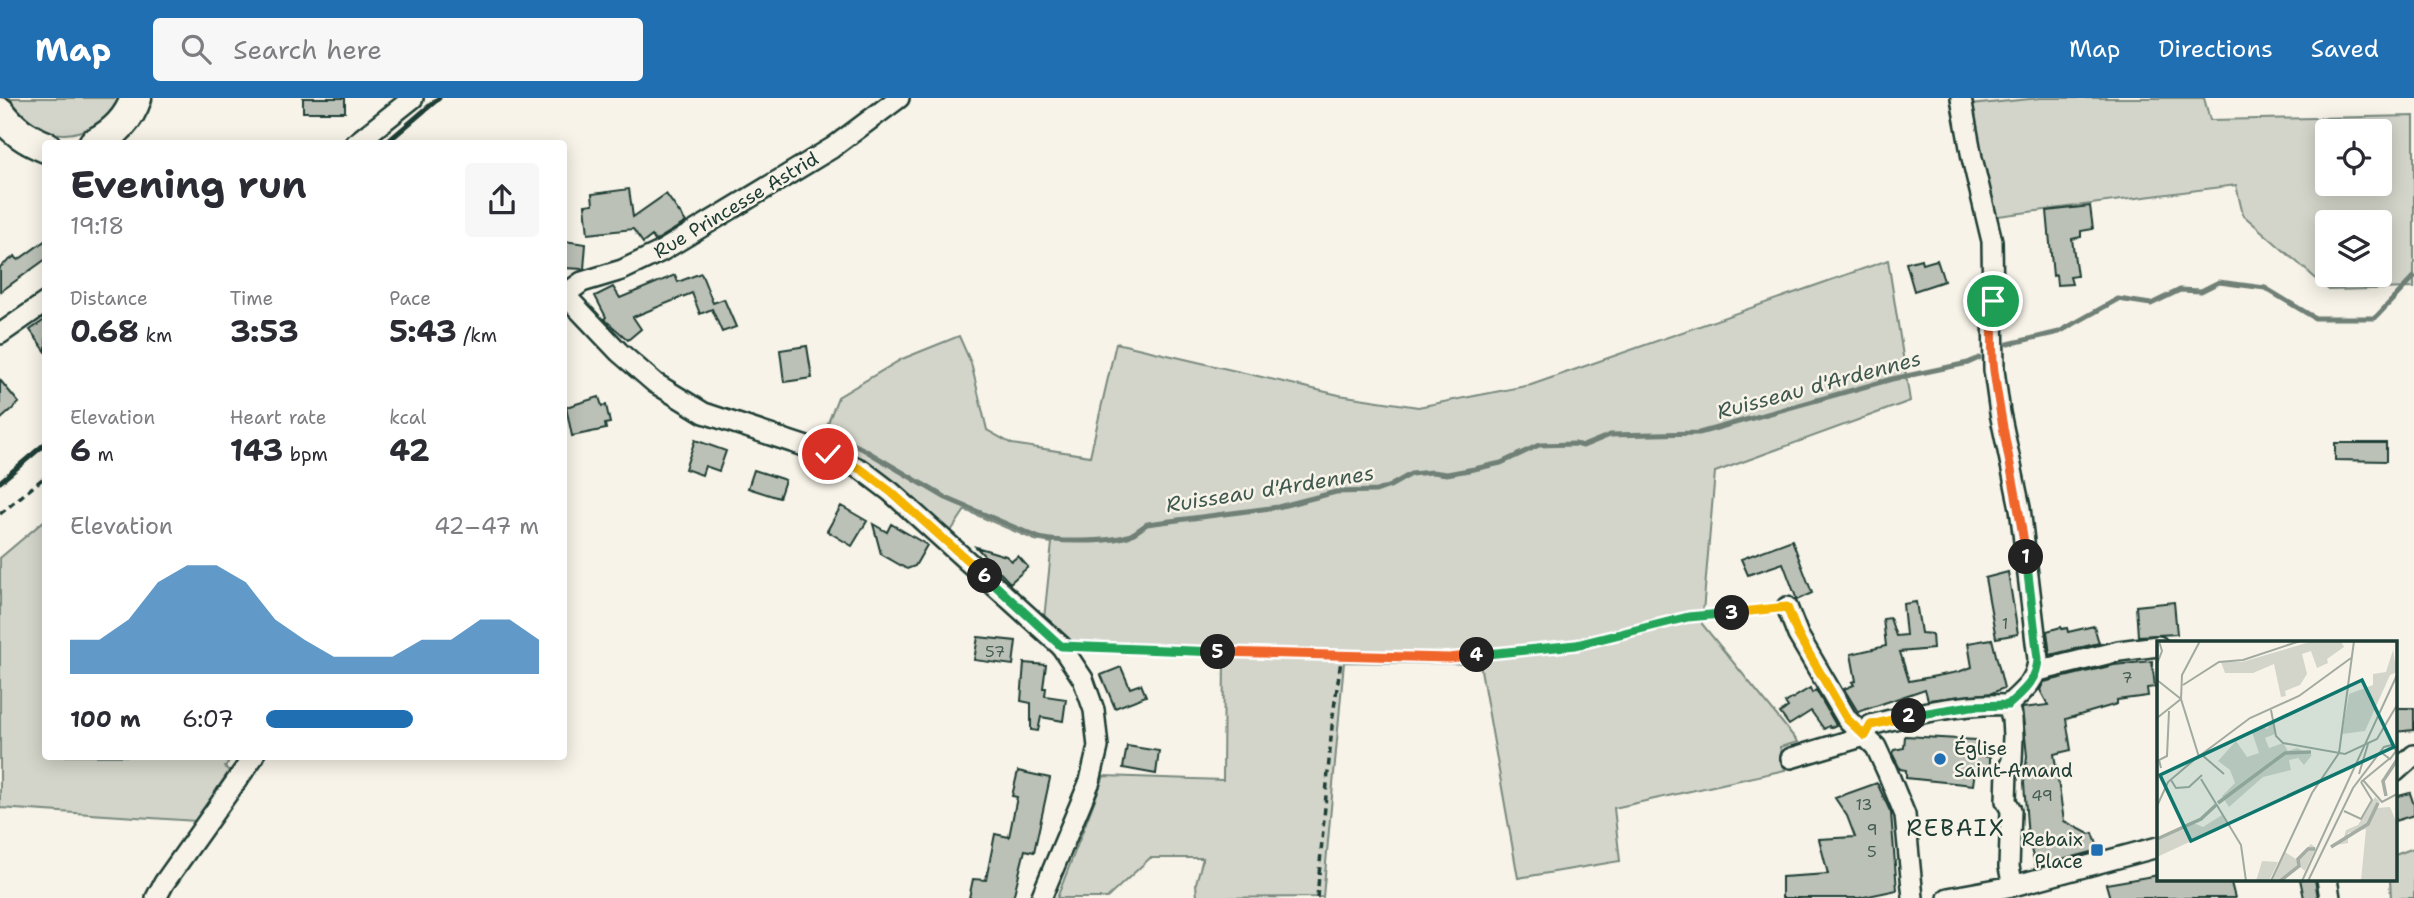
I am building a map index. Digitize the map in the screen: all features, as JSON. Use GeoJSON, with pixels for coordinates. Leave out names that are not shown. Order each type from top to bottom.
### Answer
{"type":"FeatureCollection","features":[{"type":"Feature","properties":{"kind":"highway"},"geometry":{"type":"LineString","coordinates":[[102,140],[121,125],[133,108],[136,98]]}},
{"type":"Feature","properties":{"kind":"highway"},"geometry":{"type":"LineString","coordinates":[[3,121],[26,139],[42,145]]}},
{"type":"Feature","properties":{"kind":"street"},"geometry":{"type":"LineString","coordinates":[[360,140],[413,98]]}},
{"type":"Feature","properties":{"kind":"street","name":"Rue Princesse Astrid"},"geometry":{"type":"LineString","coordinates":[[567,294],[582,282],[622,270],[660,252],[832,148],[899,98]]}},
{"type":"Feature","properties":{"kind":"street"},"geometry":{"type":"LineString","coordinates":[[1791,758],[1865,736],[1871,725],[1892,719],[1971,706],[2008,705],[2034,679],[2038,671],[2020,508],[1994,370],[1992,241],[1961,98]]}},
{"type":"Feature","properties":{"kind":"street"},"geometry":{"type":"LineString","coordinates":[[567,299],[619,352],[655,383],[704,413],[828,454],[862,470],[891,492],[1061,646],[1083,679],[1094,710],[1098,747],[1090,781],[1041,898]]}},
{"type":"Feature","properties":{"kind":"street"},"geometry":{"type":"LineString","coordinates":[[0,334],[42,305]]}},
{"type":"Feature","properties":{"kind":"street"},"geometry":{"type":"LineString","coordinates":[[1787,607],[1798,635],[1847,719],[1876,747],[1905,816],[1913,898]]}},
{"type":"Feature","properties":{"kind":"street"},"geometry":{"type":"LineString","coordinates":[[2038,671],[2119,651],[2157,646]]}},
{"type":"Feature","properties":{"kind":"street"},"geometry":{"type":"LineString","coordinates":[[2008,705],[2013,736],[2012,761],[2007,772],[2006,801],[2011,810],[2009,867],[2013,886]]}},
{"type":"Feature","properties":{"kind":"street"},"geometry":{"type":"LineString","coordinates":[[2396,771],[2414,755]]}},
{"type":"Feature","properties":{"kind":"street"},"geometry":{"type":"LineString","coordinates":[[156,898],[251,760]]}},
{"type":"Feature","properties":{"kind":"street"},"geometry":{"type":"LineString","coordinates":[[1952,898],[2013,886],[2157,847]]}},
{"type":"Feature","properties":{"kind":"street"},"geometry":{"type":"LineString","coordinates":[[2327,880],[2330,898]]}},
{"type":"Feature","properties":{"kind":"path"},"geometry":{"type":"LineString","coordinates":[[0,514],[42,479]]}},
{"type":"Feature","properties":{"kind":"path"},"geometry":{"type":"LineString","coordinates":[[1061,646],[1449,658],[1576,645],[1688,617],[1787,607]]}},
{"type":"Feature","properties":{"kind":"path"},"geometry":{"type":"LineString","coordinates":[[1317,898],[1342,654]]}},
{"type":"Feature","properties":{"kind":"shaded area"},"geometry":{"type":"Polygon","coordinates":[[[10,98],[120,98],[109,113],[95,124],[65,134],[34,126],[10,98]]]}},
{"type":"Feature","properties":{"kind":"shaded area"},"geometry":{"type":"Polygon","coordinates":[[[2040,98],[2204,98],[2210,120],[2414,116],[2414,288],[2329,290],[2326,287],[2392,287],[2392,210],[2315,210],[2315,278],[2243,215],[2236,185],[1991,217],[1970,105],[2040,98]]]}},
{"type":"Feature","properties":{"kind":"shaded area"},"geometry":{"type":"Polygon","coordinates":[[[1888,260],[1910,401],[1715,472],[1702,624],[1798,742],[1780,747],[1785,770],[1614,808],[1620,861],[1518,878],[1480,664],[1344,662],[1323,897],[1197,898],[1196,883],[1203,858],[1150,858],[1107,898],[1057,898],[1104,776],[1223,780],[1224,655],[1071,644],[1044,619],[1052,543],[1035,540],[965,510],[951,531],[823,436],[838,397],[902,359],[959,336],[971,363],[987,430],[1012,444],[1090,456],[1116,343],[1339,395],[1418,407],[1531,385],[1888,260]]]}},
{"type":"Feature","properties":{"kind":"shaded area"},"geometry":{"type":"Polygon","coordinates":[[[42,523],[42,760],[230,760],[225,767],[229,771],[196,821],[0,808],[0,558],[42,523]]]}},
{"type":"Feature","properties":{"kind":"shaded area"},"geometry":{"type":"Polygon","coordinates":[[[2414,848],[2414,898],[2391,898],[2390,880],[2396,880],[2396,855],[2414,848]]]}},
{"type":"Feature","properties":{"kind":"building"},"geometry":{"type":"Polygon","coordinates":[[[303,98],[345,98],[345,112],[303,112],[303,98]]]}},
{"type":"Feature","properties":{"kind":"building"},"geometry":{"type":"Polygon","coordinates":[[[629,189],[633,217],[666,194],[686,222],[655,241],[652,236],[643,243],[633,229],[588,234],[585,205],[593,204],[592,194],[629,189]]]}},
{"type":"Feature","properties":{"kind":"building"},"geometry":{"type":"Polygon","coordinates":[[[2090,206],[2093,229],[2081,231],[2081,237],[2072,239],[2077,276],[2070,277],[2072,284],[2057,285],[2056,275],[2053,276],[2047,211],[2090,206]]]}},
{"type":"Feature","properties":{"kind":"building"},"geometry":{"type":"Polygon","coordinates":[[[567,241],[586,244],[584,269],[567,268],[567,241]]]}},
{"type":"Feature","properties":{"kind":"building"},"geometry":{"type":"Polygon","coordinates":[[[42,243],[42,262],[0,292],[0,267],[15,256],[18,260],[42,243]]]}},
{"type":"Feature","properties":{"kind":"building"},"geometry":{"type":"Polygon","coordinates":[[[1921,259],[1922,264],[1937,260],[1944,281],[1914,291],[1906,263],[1921,259]]]}},
{"type":"Feature","properties":{"kind":"building"},"geometry":{"type":"Polygon","coordinates":[[[701,273],[713,303],[724,299],[736,327],[722,332],[712,309],[700,314],[692,293],[633,317],[641,329],[628,340],[604,319],[606,317],[595,296],[613,287],[620,298],[675,275],[678,282],[701,273]]]}},
{"type":"Feature","properties":{"kind":"building"},"geometry":{"type":"Polygon","coordinates":[[[42,322],[42,346],[30,330],[42,322]]]}},
{"type":"Feature","properties":{"kind":"building"},"geometry":{"type":"Polygon","coordinates":[[[807,346],[812,378],[784,382],[780,350],[807,346]]]}},
{"type":"Feature","properties":{"kind":"building"},"geometry":{"type":"Polygon","coordinates":[[[0,380],[19,403],[0,420],[0,380]]]}},
{"type":"Feature","properties":{"kind":"building"},"geometry":{"type":"Polygon","coordinates":[[[599,397],[602,406],[606,405],[610,423],[605,424],[606,429],[572,436],[567,407],[599,397]]]}},
{"type":"Feature","properties":{"kind":"building"},"geometry":{"type":"Polygon","coordinates":[[[695,440],[726,451],[719,471],[705,466],[702,475],[685,469],[695,440]]]}},
{"type":"Feature","properties":{"kind":"building"},"geometry":{"type":"Polygon","coordinates":[[[2335,443],[2386,443],[2386,461],[2335,460],[2335,443]]]}},
{"type":"Feature","properties":{"kind":"building"},"geometry":{"type":"Polygon","coordinates":[[[754,470],[785,480],[779,498],[748,488],[754,470]]]}},
{"type":"Feature","properties":{"kind":"building"},"geometry":{"type":"Polygon","coordinates":[[[841,506],[867,521],[852,546],[827,531],[841,506]]]}},
{"type":"Feature","properties":{"kind":"building"},"geometry":{"type":"Polygon","coordinates":[[[873,524],[887,532],[891,524],[927,545],[915,566],[907,569],[881,554],[873,524]]]}},
{"type":"Feature","properties":{"kind":"building"},"geometry":{"type":"Polygon","coordinates":[[[1792,540],[1812,593],[1797,600],[1783,563],[1748,575],[1741,559],[1792,540]]]}},
{"type":"Feature","properties":{"kind":"building"},"geometry":{"type":"Polygon","coordinates":[[[976,547],[1006,556],[1012,561],[1018,556],[1028,567],[1010,583],[976,547]]]}},
{"type":"Feature","properties":{"kind":"building"},"geometry":{"type":"Polygon","coordinates":[[[2008,572],[2018,634],[1996,638],[1985,578],[2008,572]]]}},
{"type":"Feature","properties":{"kind":"building"},"geometry":{"type":"Polygon","coordinates":[[[1916,602],[1921,633],[1932,634],[1933,649],[1900,652],[1909,681],[1972,667],[1968,643],[1992,639],[2004,688],[1992,693],[1928,700],[1925,689],[1858,712],[1844,689],[1854,685],[1852,682],[1856,681],[1851,654],[1886,646],[1883,619],[1890,618],[1896,636],[1906,635],[1903,604],[1916,602]]]}},
{"type":"Feature","properties":{"kind":"building"},"geometry":{"type":"Polygon","coordinates":[[[2174,602],[2177,634],[2138,636],[2136,606],[2174,602]]]}},
{"type":"Feature","properties":{"kind":"building"},"geometry":{"type":"Polygon","coordinates":[[[2094,626],[2099,643],[2050,655],[2047,631],[2061,627],[2067,628],[2068,632],[2094,626]]]}},
{"type":"Feature","properties":{"kind":"building"},"geometry":{"type":"Polygon","coordinates":[[[978,637],[1016,641],[1013,665],[974,660],[978,637]]]}},
{"type":"Feature","properties":{"kind":"building"},"geometry":{"type":"Polygon","coordinates":[[[2152,661],[2155,687],[2147,688],[2148,696],[2117,700],[2117,704],[2066,719],[2071,750],[2054,754],[2064,821],[2089,834],[2093,833],[2099,850],[2036,867],[2028,839],[2024,783],[2027,756],[2022,708],[2048,705],[2040,690],[2044,682],[2114,665],[2152,661]]]}},
{"type":"Feature","properties":{"kind":"building"},"geometry":{"type":"Polygon","coordinates":[[[1024,663],[1046,665],[1043,688],[1046,688],[1045,696],[1066,699],[1063,721],[1041,717],[1038,731],[1031,730],[1031,703],[1021,701],[1024,663]]]}},
{"type":"Feature","properties":{"kind":"building"},"geometry":{"type":"Polygon","coordinates":[[[1121,667],[1130,688],[1141,684],[1146,696],[1115,708],[1101,675],[1121,667]]]}},
{"type":"Feature","properties":{"kind":"building"},"geometry":{"type":"Polygon","coordinates":[[[1810,688],[1812,693],[1816,690],[1836,725],[1824,729],[1811,711],[1789,725],[1780,713],[1788,707],[1785,703],[1810,688]]]}},
{"type":"Feature","properties":{"kind":"building"},"geometry":{"type":"Polygon","coordinates":[[[2396,708],[2414,708],[2414,730],[2396,732],[2396,708]]]}},
{"type":"Feature","properties":{"kind":"building","name":"Église Saint-Amand"},"geometry":{"type":"Polygon","coordinates":[[[1905,736],[1976,740],[1976,755],[1990,757],[1990,772],[1975,770],[1973,785],[1906,778],[1906,770],[1900,769],[1892,753],[1904,748],[1905,736]]]}},
{"type":"Feature","properties":{"kind":"building"},"geometry":{"type":"Polygon","coordinates":[[[1127,746],[1159,751],[1156,774],[1123,768],[1127,746]]]}},
{"type":"Feature","properties":{"kind":"building"},"geometry":{"type":"Polygon","coordinates":[[[1018,771],[1050,778],[1034,852],[1025,850],[1013,898],[969,898],[973,879],[986,880],[995,834],[1009,837],[1017,797],[1012,796],[1018,771]]]}},
{"type":"Feature","properties":{"kind":"building"},"geometry":{"type":"Polygon","coordinates":[[[1877,783],[1891,813],[1897,890],[1859,898],[1782,898],[1782,877],[1828,874],[1819,839],[1855,837],[1847,816],[1835,798],[1877,783]]]}},
{"type":"Feature","properties":{"kind":"building"},"geometry":{"type":"Polygon","coordinates":[[[2410,793],[2414,815],[2396,821],[2396,797],[2410,793]]]}},
{"type":"Feature","properties":{"kind":"building"},"geometry":{"type":"Polygon","coordinates":[[[2157,875],[2157,880],[2230,880],[2235,898],[2110,898],[2106,884],[2157,875]]]}},
{"type":"Feature","properties":{"kind":"building"},"geometry":{"type":"Polygon","coordinates":[[[2300,880],[2315,880],[2318,898],[2304,898],[2300,880]]]}},
{"type":"Feature","properties":{"kind":"waterway","name":"Ruisseau d'Ardennes"},"geometry":{"type":"LineString","coordinates":[[2008,344],[2059,332],[2118,299],[2151,304],[2180,290],[2201,291],[2219,282],[2265,288],[2315,318],[2375,318],[2414,277]]}},
{"type":"Feature","properties":{"kind":"waterway","name":"Ruisseau d'Ardennes"},"geometry":{"type":"LineString","coordinates":[[827,431],[946,498],[1037,537],[1096,541],[1128,536],[1147,524],[1278,507],[1336,492],[1376,491],[1411,474],[1447,474],[1501,463],[1539,445],[1583,446],[1610,435],[1699,433],[1892,379],[1968,363],[1979,358]]}},
{"type":"Feature","properties":{"kind":"railway"},"geometry":{"type":"LineString","coordinates":[[390,140],[439,98]]}},
{"type":"Feature","properties":{"kind":"railway"},"geometry":{"type":"LineString","coordinates":[[0,482],[42,446]]}},
{"type":"Feature","properties":{"kind":"place","name":"Église Saint-Amand"},"geometry":{"type":"Point","coordinates":[1940,759]}},
{"type":"Feature","properties":{"kind":"place","name":"Rebaix Place"},"geometry":{"type":"Point","coordinates":[2097,850]}},
{"type":"Feature","properties":{"kind":"district","name":"REBAIX"},"geometry":{"type":"Point","coordinates":[1956,828]}},
{"type":"Feature","properties":{"kind":"route"},"geometry":{"type":"LineString","coordinates":[[828,454],[862,470],[891,492],[1061,646],[1449,658],[1576,645],[1688,617],[1787,607],[1798,635],[1847,719],[1865,736],[1871,725],[1892,719],[1971,706],[2008,705],[2034,679],[2038,671],[2020,508],[1994,370],[1993,301]]}}]}
